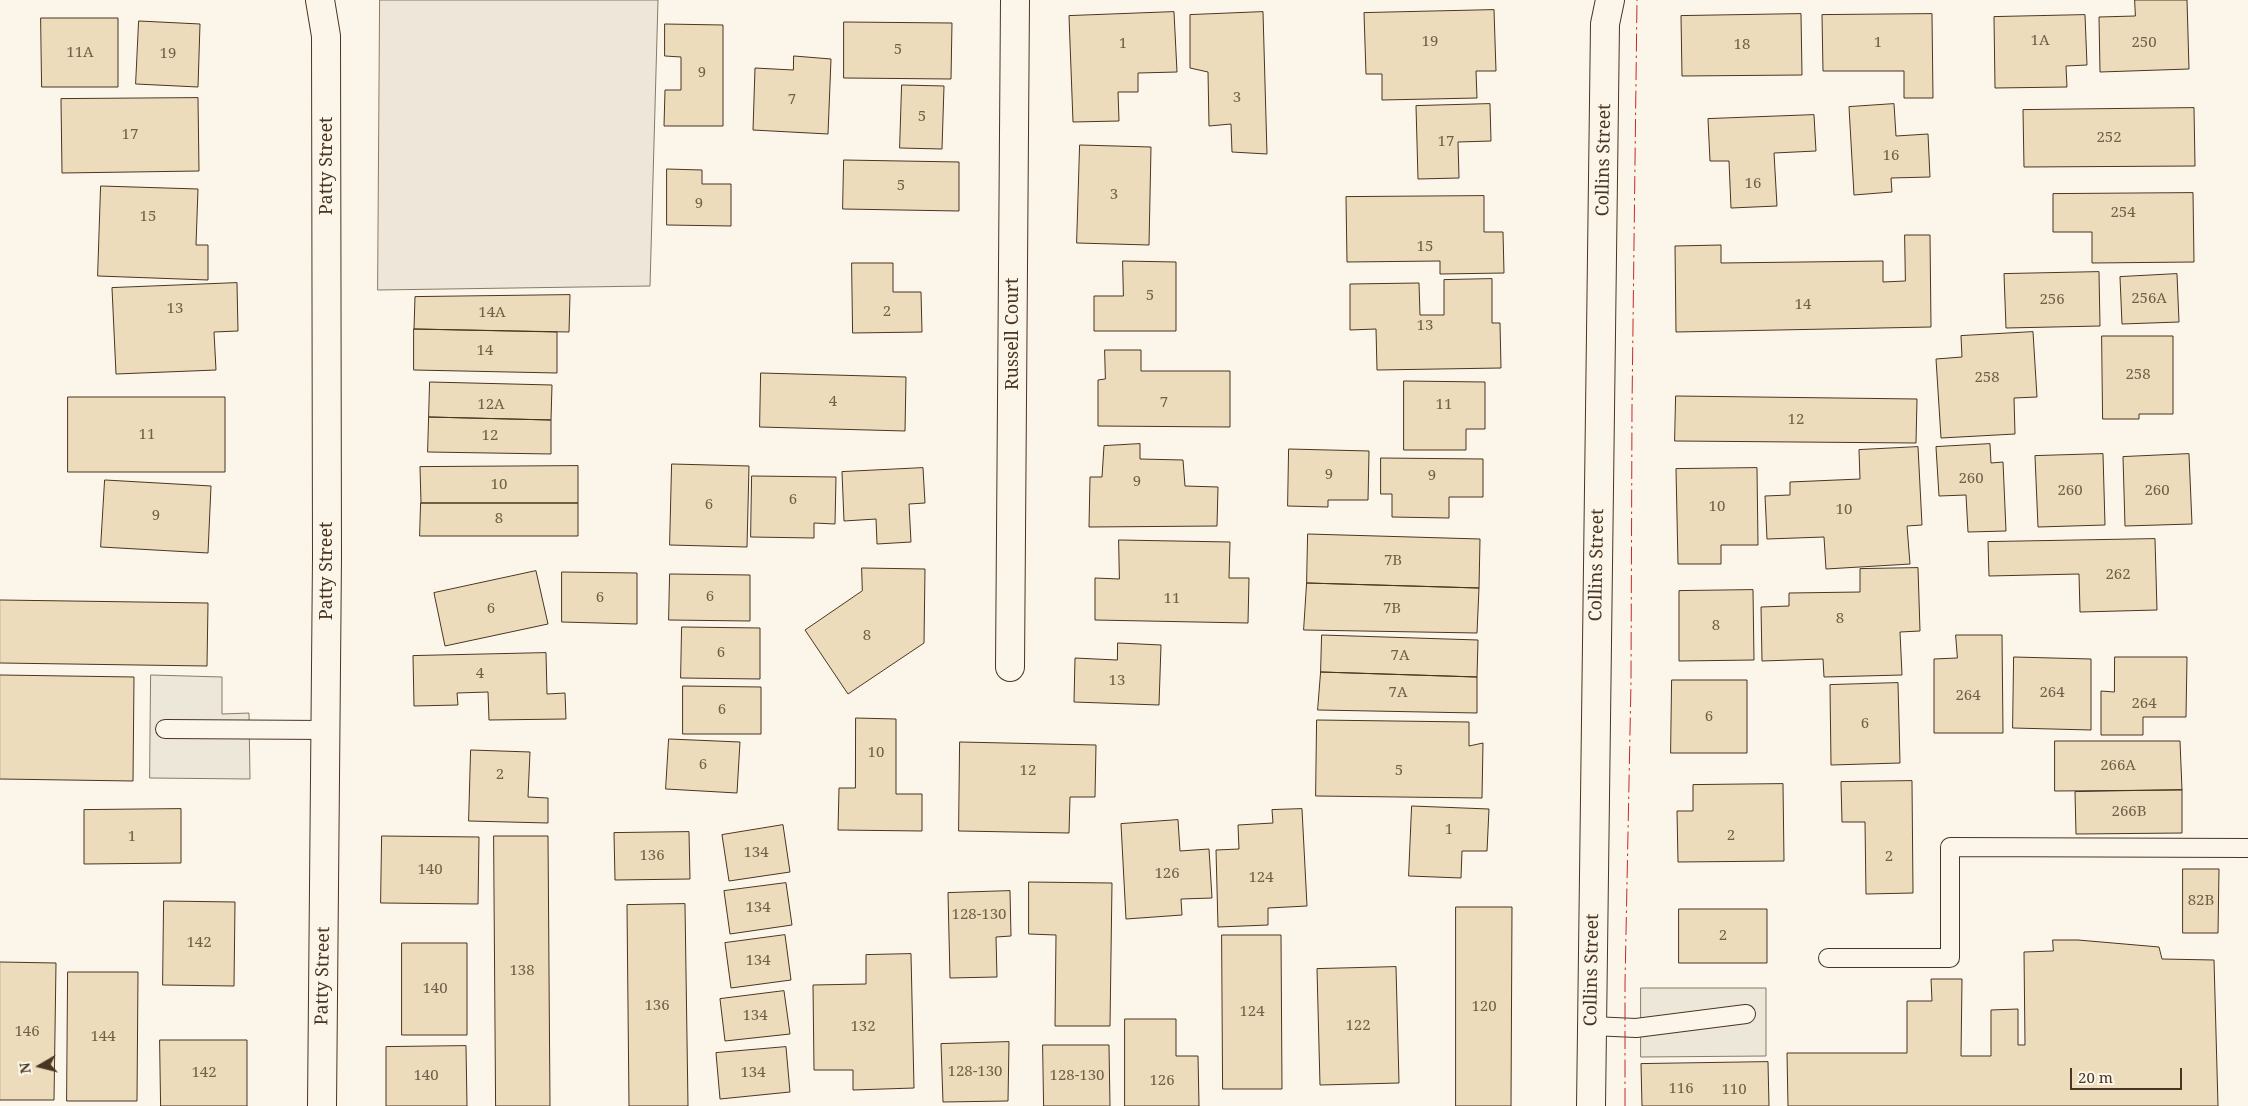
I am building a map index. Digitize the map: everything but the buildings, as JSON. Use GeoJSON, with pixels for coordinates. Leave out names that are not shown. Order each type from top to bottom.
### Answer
{"type":"FeatureCollection","features":[{"type":"Feature","properties":{"kind":"street","name":"Patty Street"},"geometry":{"type":"LineString","coordinates":[[320,0],[326,36],[328,276],[322,1106]]}},
{"type":"Feature","properties":{"kind":"street","name":"Patty Street"},"geometry":{"type":"LineString","coordinates":[[326,36],[332,0]]}},
{"type":"Feature","properties":{"kind":"street","name":"Russell Court"},"geometry":{"type":"LineString","coordinates":[[1010,667],[1015,0]]}},
{"type":"Feature","properties":{"kind":"street","name":"Collins Street"},"geometry":{"type":"LineString","coordinates":[[1591,1106],[1605,8]]}},
{"type":"Feature","properties":{"kind":"lane"},"geometry":{"type":"LineString","coordinates":[[165,729],[326,730]]}},
{"type":"Feature","properties":{"kind":"lane"},"geometry":{"type":"LineString","coordinates":[[1828,958],[1950,958],[1950,847],[2248,848]]}},
{"type":"Feature","properties":{"kind":"lane"},"geometry":{"type":"LineString","coordinates":[[1592,1026],[1636,1028],[1746,1014]]}},
{"type":"Feature","properties":{"kind":"shaded area"},"geometry":{"type":"Polygon","coordinates":[[[380,0],[658,0],[650,286],[378,290],[380,0]]]}},
{"type":"Feature","properties":{"kind":"shaded area"},"geometry":{"type":"Polygon","coordinates":[[[151,675],[222,677],[222,714],[249,713],[250,779],[150,778],[151,675]]]}},
{"type":"Feature","properties":{"kind":"shaded area"},"geometry":{"type":"Polygon","coordinates":[[[1641,988],[1766,988],[1766,1056],[1641,1057],[1641,988]]]}},
{"type":"Feature","properties":{"kind":"power"},"geometry":{"type":"LineString","coordinates":[[1625,1106],[1637,0]]}}]}
